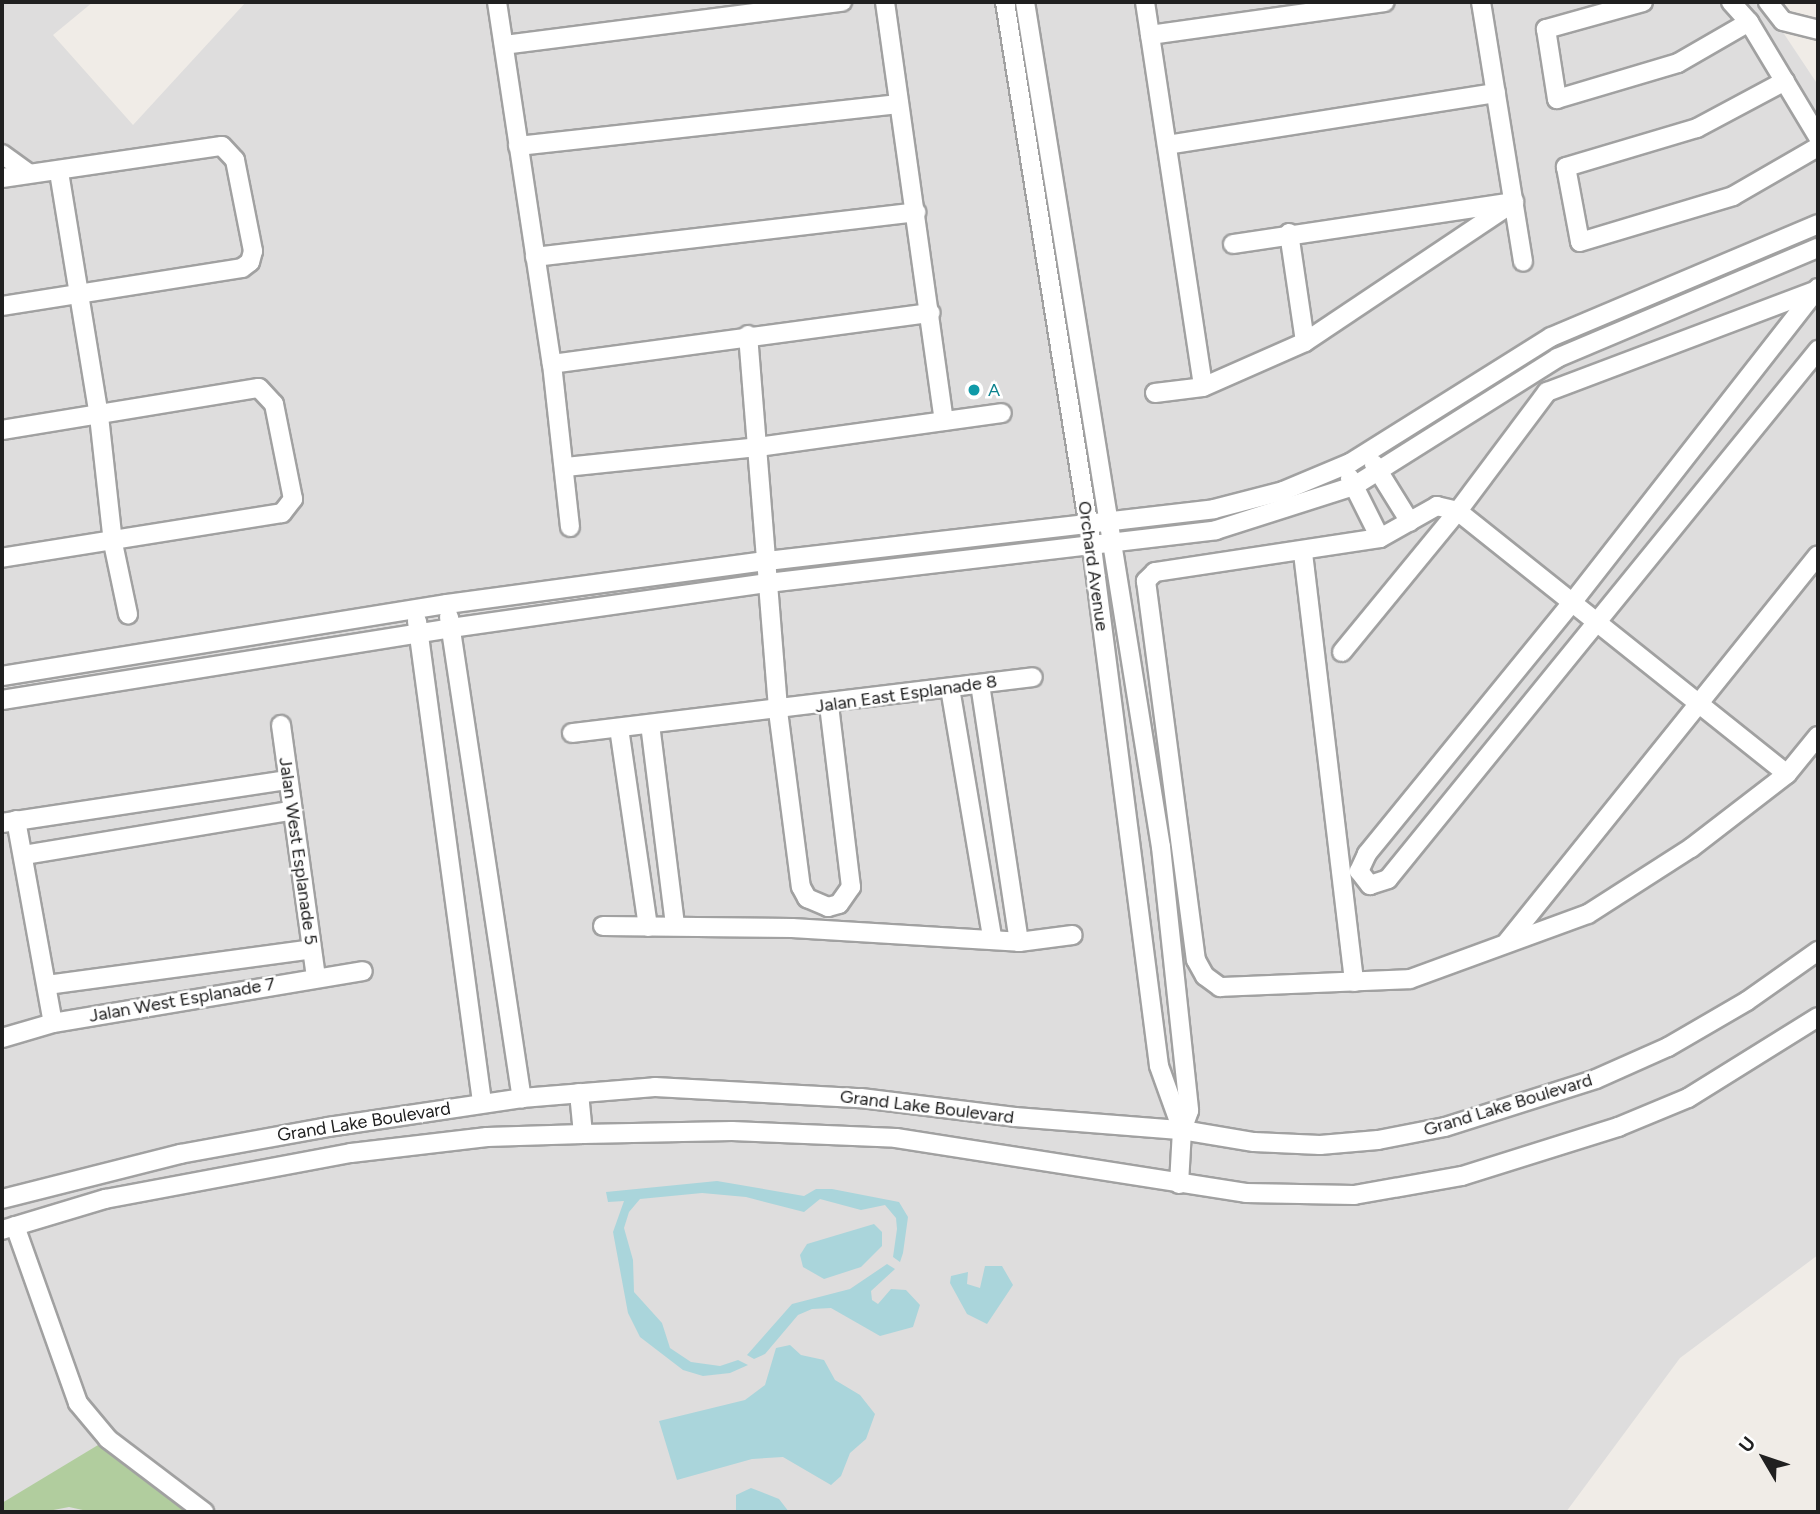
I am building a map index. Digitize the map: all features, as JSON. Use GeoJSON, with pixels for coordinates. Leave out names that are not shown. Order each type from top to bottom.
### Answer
{"type":"FeatureCollection","features":[{"type":"Feature","properties":{"kind":"street"},"geometry":{"type":"LineString","coordinates":[[497,2],[552,364],[570,527]]}},
{"type":"Feature","properties":{"kind":"street"},"geometry":{"type":"LineString","coordinates":[[504,45],[842,2]]}},
{"type":"Feature","properties":{"kind":"street"},"geometry":{"type":"LineString","coordinates":[[885,2],[931,313],[944,421]]}},
{"type":"Feature","properties":{"kind":"street","name":"Orchard Avenue"},"geometry":{"type":"LineString","coordinates":[[1005,2],[1088,526],[1101,546],[1161,848],[1189,1111],[1182,1130],[1179,1184]]}},
{"type":"Feature","properties":{"kind":"street","name":"Orchard Avenue"},"geometry":{"type":"LineString","coordinates":[[1025,2],[1107,524],[1101,546],[1159,1066],[1182,1130]]}},
{"type":"Feature","properties":{"kind":"street"},"geometry":{"type":"LineString","coordinates":[[1146,2],[1203,387]]}},
{"type":"Feature","properties":{"kind":"street"},"geometry":{"type":"LineString","coordinates":[[1150,35],[1385,2]]}},
{"type":"Feature","properties":{"kind":"street"},"geometry":{"type":"LineString","coordinates":[[1481,2],[1523,262]]}},
{"type":"Feature","properties":{"kind":"street"},"geometry":{"type":"LineString","coordinates":[[1643,2],[1577,11],[1546,29],[1557,99],[1678,63],[1749,22]]}},
{"type":"Feature","properties":{"kind":"street"},"geometry":{"type":"LineString","coordinates":[[1731,2],[1749,22],[1818,137]]}},
{"type":"Feature","properties":{"kind":"street"},"geometry":{"type":"LineString","coordinates":[[1768,2],[1783,21],[1818,30]]}},
{"type":"Feature","properties":{"kind":"street"},"geometry":{"type":"LineString","coordinates":[[1785,82],[1697,128],[1566,167],[1580,242],[1733,196],[1818,147]]}},
{"type":"Feature","properties":{"kind":"street"},"geometry":{"type":"LineString","coordinates":[[1167,145],[1496,93]]}},
{"type":"Feature","properties":{"kind":"street"},"geometry":{"type":"LineString","coordinates":[[518,146],[900,104]]}},
{"type":"Feature","properties":{"kind":"street"},"geometry":{"type":"LineString","coordinates":[[2,178],[28,173],[59,172],[222,146],[235,160],[253,250],[250,262],[242,268],[2,306]]}},
{"type":"Feature","properties":{"kind":"street"},"geometry":{"type":"LineString","coordinates":[[2,155],[28,173]]}},
{"type":"Feature","properties":{"kind":"street"},"geometry":{"type":"LineString","coordinates":[[59,172],[76,294],[99,416],[113,543],[128,614]]}},
{"type":"Feature","properties":{"kind":"street"},"geometry":{"type":"LineString","coordinates":[[1037,206],[1056,202]]}},
{"type":"Feature","properties":{"kind":"street"},"geometry":{"type":"LineString","coordinates":[[1233,244],[1289,233],[1514,202]]}},
{"type":"Feature","properties":{"kind":"street"},"geometry":{"type":"LineString","coordinates":[[1155,393],[1203,387],[1305,342],[1514,202]]}},
{"type":"Feature","properties":{"kind":"street"},"geometry":{"type":"LineString","coordinates":[[535,257],[916,212]]}},
{"type":"Feature","properties":{"kind":"street"},"geometry":{"type":"LineString","coordinates":[[2,676],[447,604],[767,561],[1107,524],[1214,509],[1283,491],[1343,466],[1551,337],[1818,224]]}},
{"type":"Feature","properties":{"kind":"street"},"geometry":{"type":"LineString","coordinates":[[1289,233],[1305,342]]}},
{"type":"Feature","properties":{"kind":"street"},"geometry":{"type":"LineString","coordinates":[[2,700],[451,628],[768,583],[1101,546],[1216,530],[1354,486],[1557,358],[1818,248]]}},
{"type":"Feature","properties":{"kind":"street"},"geometry":{"type":"LineString","coordinates":[[1342,652],[1458,511],[1547,392],[1818,289]]}},
{"type":"Feature","properties":{"kind":"street"},"geometry":{"type":"LineString","coordinates":[[1818,289],[1574,600],[1367,854],[1359,871],[1370,885],[1388,879],[1818,350]]}},
{"type":"Feature","properties":{"kind":"street"},"geometry":{"type":"LineString","coordinates":[[552,364],[748,335],[931,313]]}},
{"type":"Feature","properties":{"kind":"street"},"geometry":{"type":"LineString","coordinates":[[748,335],[778,711],[801,887],[807,898],[828,907],[839,904],[851,887],[829,704]]}},
{"type":"Feature","properties":{"kind":"street"},"geometry":{"type":"LineString","coordinates":[[2,430],[259,388],[274,404],[293,499],[282,513],[113,543],[2,558]]}},
{"type":"Feature","properties":{"kind":"street"},"geometry":{"type":"LineString","coordinates":[[565,467],[758,447],[1002,413]]}},
{"type":"Feature","properties":{"kind":"street"},"geometry":{"type":"LineString","coordinates":[[1367,452],[1410,522]]}},
{"type":"Feature","properties":{"kind":"street"},"geometry":{"type":"LineString","coordinates":[[1343,466],[1380,538]]}},
{"type":"Feature","properties":{"kind":"street"},"geometry":{"type":"LineString","coordinates":[[1787,774],[1574,600],[1458,511],[1437,506],[1380,538],[1148,575],[1146,589],[1196,960],[1205,976],[1220,987],[1410,979],[1459,964],[1507,942],[1588,914],[1692,848],[1787,774],[1818,736]]}},
{"type":"Feature","properties":{"kind":"street"},"geometry":{"type":"LineString","coordinates":[[1303,552],[1354,982]]}},
{"type":"Feature","properties":{"kind":"street"},"geometry":{"type":"LineString","coordinates":[[1507,942],[1818,555]]}},
{"type":"Feature","properties":{"kind":"street"},"geometry":{"type":"LineString","coordinates":[[447,604],[522,1098]]}},
{"type":"Feature","properties":{"kind":"street"},"geometry":{"type":"LineString","coordinates":[[414,610],[420,633],[482,1103]]}},
{"type":"Feature","properties":{"kind":"street","name":"Jalan East Esplanade 8"},"geometry":{"type":"LineString","coordinates":[[572,733],[778,711],[1034,677]]}},
{"type":"Feature","properties":{"kind":"street"},"geometry":{"type":"LineString","coordinates":[[980,684],[1019,942]]}},
{"type":"Feature","properties":{"kind":"street"},"geometry":{"type":"LineString","coordinates":[[950,688],[992,937]]}},
{"type":"Feature","properties":{"kind":"street"},"geometry":{"type":"LineString","coordinates":[[650,724],[675,925]]}},
{"type":"Feature","properties":{"kind":"street","name":"Jalan West Esplanade 5"},"geometry":{"type":"LineString","coordinates":[[281,725],[316,977]]}},
{"type":"Feature","properties":{"kind":"street"},"geometry":{"type":"LineString","coordinates":[[619,728],[648,927]]}},
{"type":"Feature","properties":{"kind":"street"},"geometry":{"type":"LineString","coordinates":[[54,1023],[24,855],[9,821],[288,780]]}},
{"type":"Feature","properties":{"kind":"street"},"geometry":{"type":"LineString","coordinates":[[24,855],[291,811]]}},
{"type":"Feature","properties":{"kind":"street"},"geometry":{"type":"LineString","coordinates":[[603,926],[675,925],[992,937],[1019,942],[1073,935]]}},
{"type":"Feature","properties":{"kind":"street"},"geometry":{"type":"LineString","coordinates":[[47,985],[312,949]]}},
{"type":"Feature","properties":{"kind":"street","name":"Grand Lake Boulevard"},"geometry":{"type":"LineString","coordinates":[[2,1199],[180,1154],[482,1103],[655,1087],[768,1091],[1182,1130],[1254,1142],[1320,1145],[1445,1128],[1596,1079],[1668,1047],[1747,1001],[1818,951]]}},
{"type":"Feature","properties":{"kind":"street","name":"Jalan West Esplanade 7"},"geometry":{"type":"LineString","coordinates":[[2,1038],[54,1023],[363,971]]}},
{"type":"Feature","properties":{"kind":"street","name":"Grand Lake Boulevard"},"geometry":{"type":"LineString","coordinates":[[8,1228],[105,1199],[198,1180],[443,1141],[583,1134],[732,1131],[895,1138],[1179,1184],[1323,1197],[1462,1176],[1618,1127],[1688,1098],[1818,1017]]}},
{"type":"Feature","properties":{"kind":"street"},"geometry":{"type":"LineString","coordinates":[[579,1093],[583,1134]]}},
{"type":"Feature","properties":{"kind":"street"},"geometry":{"type":"LineString","coordinates":[[437,1110],[443,1141]]}},
{"type":"Feature","properties":{"kind":"street"},"geometry":{"type":"LineString","coordinates":[[8,1228],[78,1403],[98,1430],[204,1512]]}},
{"type":"Feature","properties":{"kind":"shaded area"},"geometry":{"type":"Polygon","coordinates":[[[2,2],[93,2],[53,35],[133,125],[246,2],[1763,2],[1818,85],[1818,1255],[1680,1358],[1566,1512],[2,1512],[2,2]]]}},
{"type":"Feature","properties":{"kind":"green space"},"geometry":{"type":"Polygon","coordinates":[[[108,1439],[204,1512],[92,1512],[69,1507],[43,1512],[2,1512],[2,1503],[108,1439]]]}},
{"type":"Feature","properties":{"kind":"water"},"geometry":{"type":"Polygon","coordinates":[[[717,1181],[804,1196],[816,1189],[832,1189],[899,1202],[908,1217],[900,1262],[893,1257],[896,1218],[885,1205],[861,1210],[820,1199],[804,1212],[746,1197],[702,1193],[640,1199],[629,1212],[624,1228],[633,1260],[634,1292],[662,1323],[670,1348],[691,1362],[720,1366],[738,1360],[748,1365],[730,1373],[703,1376],[683,1370],[640,1337],[628,1313],[613,1232],[624,1201],[608,1202],[606,1192],[717,1181]]]}},
{"type":"Feature","properties":{"kind":"water"},"geometry":{"type":"Polygon","coordinates":[[[874,1224],[882,1232],[882,1246],[861,1267],[824,1279],[803,1267],[800,1255],[807,1244],[874,1224]]]}},
{"type":"Feature","properties":{"kind":"water"},"geometry":{"type":"Polygon","coordinates":[[[887,1264],[895,1269],[871,1291],[872,1300],[878,1304],[891,1289],[906,1290],[920,1305],[913,1327],[880,1336],[831,1308],[812,1309],[798,1315],[765,1354],[754,1359],[747,1355],[792,1304],[850,1289],[887,1264]]]}},
{"type":"Feature","properties":{"kind":"water"},"geometry":{"type":"Polygon","coordinates":[[[985,1266],[1002,1266],[1013,1285],[987,1324],[967,1314],[950,1283],[951,1276],[968,1272],[967,1284],[980,1288],[985,1266]]]}},
{"type":"Feature","properties":{"kind":"water"},"geometry":{"type":"Polygon","coordinates":[[[790,1345],[801,1355],[824,1360],[835,1380],[860,1395],[875,1414],[866,1439],[850,1453],[841,1476],[831,1485],[783,1457],[752,1459],[677,1480],[659,1421],[745,1400],[765,1385],[776,1348],[790,1345]]]}},
{"type":"Feature","properties":{"kind":"water"},"geometry":{"type":"Polygon","coordinates":[[[751,1488],[779,1499],[789,1512],[736,1512],[736,1495],[751,1488]]]}},
{"type":"Feature","properties":{"kind":"place","name":"A"},"geometry":{"type":"Point","coordinates":[974,390]}}]}
